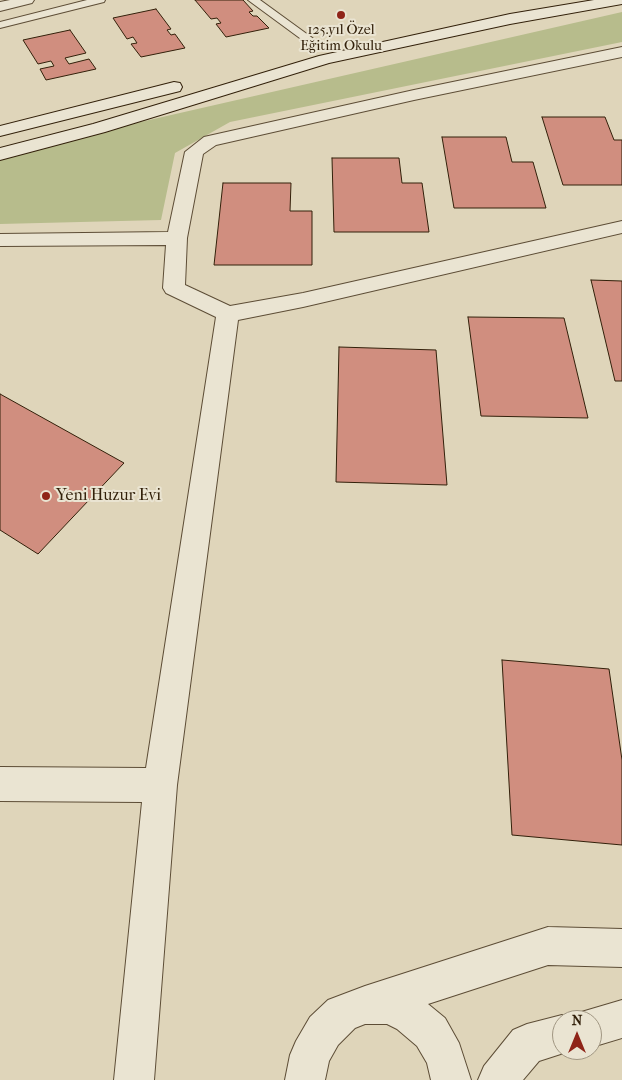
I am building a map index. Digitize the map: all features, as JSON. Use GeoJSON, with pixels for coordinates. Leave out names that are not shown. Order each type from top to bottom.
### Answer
{"type":"FeatureCollection","features":[{"type":"Feature","properties":{"kind":"street"},"geometry":{"type":"LineString","coordinates":[[0,7],[27,0]]}},
{"type":"Feature","properties":{"kind":"street"},"geometry":{"type":"LineString","coordinates":[[0,154],[99,128],[325,59],[510,19],[620,0]]}},
{"type":"Feature","properties":{"kind":"street"},"geometry":{"type":"LineString","coordinates":[[298,50],[335,40]]}},
{"type":"Feature","properties":{"kind":"street"},"geometry":{"type":"LineString","coordinates":[[622,52],[210,140],[194,152],[177,238],[174,288],[228,314],[312,298],[622,227]]}},
{"type":"Feature","properties":{"kind":"street"},"geometry":{"type":"LineString","coordinates":[[0,131],[189,82]]}},
{"type":"Feature","properties":{"kind":"street"},"geometry":{"type":"LineString","coordinates":[[0,240],[177,238]]}},
{"type":"Feature","properties":{"kind":"street"},"geometry":{"type":"LineString","coordinates":[[134,1080],[160,785],[228,314]]}},
{"type":"Feature","properties":{"kind":"street"},"geometry":{"type":"LineString","coordinates":[[0,784],[160,785]]}},
{"type":"Feature","properties":{"kind":"street"},"geometry":{"type":"LineString","coordinates":[[303,1072],[324,1031],[342,1014],[365,1005],[548,946],[622,948]]}},
{"type":"Feature","properties":{"kind":"street"},"geometry":{"type":"LineString","coordinates":[[365,1005],[388,1005],[411,1015],[431,1032],[445,1057],[451,1080]]}},
{"type":"Feature","properties":{"kind":"street"},"geometry":{"type":"LineString","coordinates":[[602,1024],[622,1018]]}},
{"type":"Feature","properties":{"kind":"street"},"geometry":{"type":"LineString","coordinates":[[498,1080],[527,1044],[552,1038]]}},
{"type":"Feature","properties":{"kind":"lane"},"geometry":{"type":"LineString","coordinates":[[0,25],[100,0]]}},
{"type":"Feature","properties":{"kind":"lane"},"geometry":{"type":"LineString","coordinates":[[253,0],[316,45]]}},
{"type":"Feature","properties":{"kind":"green space"},"geometry":{"type":"Polygon","coordinates":[[[622,12],[622,42],[230,122],[175,153],[161,220],[0,224],[0,159],[123,126],[622,12]]]}},
{"type":"Feature","properties":{"kind":"building"},"geometry":{"type":"Polygon","coordinates":[[[195,0],[243,0],[253,11],[249,12],[253,16],[257,16],[269,28],[226,37],[216,24],[221,23],[217,18],[211,19],[195,0]]]}},
{"type":"Feature","properties":{"kind":"building"},"geometry":{"type":"Polygon","coordinates":[[[156,9],[171,29],[167,30],[171,35],[175,34],[185,48],[141,57],[131,44],[137,43],[133,37],[127,39],[113,18],[156,9]]]}},
{"type":"Feature","properties":{"kind":"building"},"geometry":{"type":"Polygon","coordinates":[[[70,30],[86,53],[65,58],[69,64],[89,59],[96,69],[46,80],[40,69],[54,66],[51,61],[38,64],[23,40],[70,30]]]}},
{"type":"Feature","properties":{"kind":"building"},"geometry":{"type":"Polygon","coordinates":[[[542,117],[605,117],[614,140],[622,140],[622,185],[563,185],[542,117]]]}},
{"type":"Feature","properties":{"kind":"building"},"geometry":{"type":"Polygon","coordinates":[[[442,137],[506,137],[512,162],[533,162],[546,208],[454,208],[442,137]]]}},
{"type":"Feature","properties":{"kind":"building"},"geometry":{"type":"Polygon","coordinates":[[[332,158],[399,158],[402,183],[422,183],[429,232],[334,232],[332,158]]]}},
{"type":"Feature","properties":{"kind":"building"},"geometry":{"type":"Polygon","coordinates":[[[223,183],[291,183],[290,211],[312,211],[312,265],[214,265],[223,183]]]}},
{"type":"Feature","properties":{"kind":"building"},"geometry":{"type":"Polygon","coordinates":[[[591,280],[622,281],[622,381],[615,381],[591,280]]]}},
{"type":"Feature","properties":{"kind":"building"},"geometry":{"type":"Polygon","coordinates":[[[468,317],[564,318],[588,418],[481,416],[468,317]]]}},
{"type":"Feature","properties":{"kind":"building"},"geometry":{"type":"Polygon","coordinates":[[[339,347],[436,350],[447,485],[336,482],[339,347]]]}},
{"type":"Feature","properties":{"kind":"building","name":"Yeni Huzur Evi"},"geometry":{"type":"Polygon","coordinates":[[[0,394],[124,463],[38,554],[0,530],[0,394]]]}},
{"type":"Feature","properties":{"kind":"building"},"geometry":{"type":"Polygon","coordinates":[[[502,660],[609,669],[622,760],[622,845],[512,835],[502,660]]]}},
{"type":"Feature","properties":{"kind":"place","name":"125.yıl Özel Eğitim Okulu"},"geometry":{"type":"Point","coordinates":[341,15]}},
{"type":"Feature","properties":{"kind":"place","name":"Yeni Huzur Evi"},"geometry":{"type":"Point","coordinates":[46,496]}}]}
